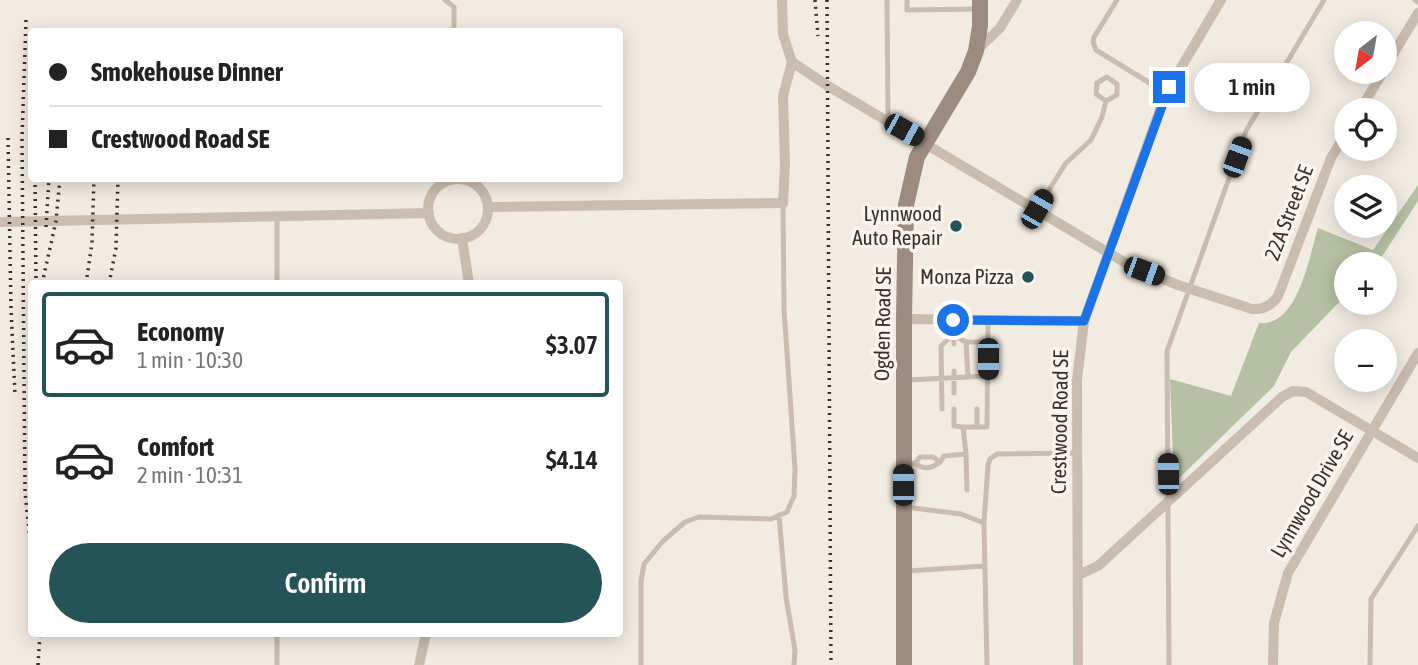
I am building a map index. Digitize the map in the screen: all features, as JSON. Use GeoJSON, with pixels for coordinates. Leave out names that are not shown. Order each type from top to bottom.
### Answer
{"type":"FeatureCollection","features":[{"type":"Feature","properties":{"kind":"street"},"geometry":{"type":"LineString","coordinates":[[488,207],[783,203],[783,96],[792,62],[783,34],[782,0]]}},
{"type":"Feature","properties":{"kind":"street"},"geometry":{"type":"LineString","coordinates":[[976,51],[1000,28],[1017,0]]}},
{"type":"Feature","properties":{"kind":"street","name":"Crestwood Road SE"},"geometry":{"type":"LineString","coordinates":[[1078,665],[1077,380],[1084,321],[1166,93],[1220,0]]}},
{"type":"Feature","properties":{"kind":"street","name":"Ogden Road SE"},"geometry":{"type":"LineString","coordinates":[[904,665],[903,507],[909,463],[903,380],[906,205],[912,172],[925,142],[956,93],[976,51],[980,5]]}},
{"type":"Feature","properties":{"kind":"street"},"geometry":{"type":"LineString","coordinates":[[1397,49],[1418,13]]}},
{"type":"Feature","properties":{"kind":"street"},"geometry":{"type":"LineString","coordinates":[[792,62],[1110,253],[1144,271],[1189,288]]}},
{"type":"Feature","properties":{"kind":"street","name":"22A Street SE"},"geometry":{"type":"LineString","coordinates":[[1189,288],[1252,309],[1268,306],[1278,296],[1334,155]]}},
{"type":"Feature","properties":{"kind":"street"},"geometry":{"type":"LineString","coordinates":[[447,182],[434,192],[429,213],[435,227],[442,233],[462,238],[478,231],[485,223],[488,207],[484,193],[472,182]]}},
{"type":"Feature","properties":{"kind":"street"},"geometry":{"type":"LineString","coordinates":[[0,222],[429,213]]}},
{"type":"Feature","properties":{"kind":"street"},"geometry":{"type":"LineString","coordinates":[[462,238],[468,280]]}},
{"type":"Feature","properties":{"kind":"street"},"geometry":{"type":"LineString","coordinates":[[904,320],[1084,321]]}},
{"type":"Feature","properties":{"kind":"street","name":"Lynnwood Drive SE"},"geometry":{"type":"LineString","coordinates":[[1273,665],[1274,623],[1288,573],[1418,353]]}},
{"type":"Feature","properties":{"kind":"street"},"geometry":{"type":"LineString","coordinates":[[1078,575],[1098,565],[1282,397],[1293,391],[1306,392],[1418,458]]}},
{"type":"Feature","properties":{"kind":"street"},"geometry":{"type":"LineString","coordinates":[[419,665],[425,637]]}},
{"type":"Feature","properties":{"kind":"lane"},"geometry":{"type":"LineString","coordinates":[[444,0],[454,4],[454,28]]}},
{"type":"Feature","properties":{"kind":"lane"},"geometry":{"type":"LineString","coordinates":[[887,0],[888,121]]}},
{"type":"Feature","properties":{"kind":"lane"},"geometry":{"type":"LineString","coordinates":[[906,0],[907,10],[955,10],[980,5]]}},
{"type":"Feature","properties":{"kind":"lane"},"geometry":{"type":"LineString","coordinates":[[955,0],[955,10]]}},
{"type":"Feature","properties":{"kind":"lane"},"geometry":{"type":"LineString","coordinates":[[1117,0],[1094,37],[1096,50],[1166,93]]}},
{"type":"Feature","properties":{"kind":"lane"},"geometry":{"type":"LineString","coordinates":[[1169,665],[1167,351],[1246,131],[1324,0]]}},
{"type":"Feature","properties":{"kind":"lane"},"geometry":{"type":"LineString","coordinates":[[1037,209],[1066,163],[1091,140],[1106,101],[1117,95],[1117,83],[1107,77],[1097,83],[1097,94],[1106,101]]}},
{"type":"Feature","properties":{"kind":"lane"},"geometry":{"type":"LineString","coordinates":[[641,665],[641,581],[644,564],[663,541],[685,523],[699,517],[771,519],[787,512],[794,496],[794,456],[783,309],[783,203]]}},
{"type":"Feature","properties":{"kind":"lane"},"geometry":{"type":"LineString","coordinates":[[277,217],[277,280]]}},
{"type":"Feature","properties":{"kind":"lane"},"geometry":{"type":"LineString","coordinates":[[953,320],[954,344]]}},
{"type":"Feature","properties":{"kind":"lane"},"geometry":{"type":"LineString","coordinates":[[954,409],[954,426],[988,426],[988,320]]}},
{"type":"Feature","properties":{"kind":"lane"},"geometry":{"type":"LineString","coordinates":[[953,334],[967,342],[988,342]]}},
{"type":"Feature","properties":{"kind":"lane"},"geometry":{"type":"LineString","coordinates":[[942,409],[941,346],[953,334]]}},
{"type":"Feature","properties":{"kind":"lane"},"geometry":{"type":"LineString","coordinates":[[967,342],[968,377]]}},
{"type":"Feature","properties":{"kind":"lane"},"geometry":{"type":"LineString","coordinates":[[903,380],[940,379],[954,375],[988,376]]}},
{"type":"Feature","properties":{"kind":"lane"},"geometry":{"type":"LineString","coordinates":[[954,375],[954,393]]}},
{"type":"Feature","properties":{"kind":"lane"},"geometry":{"type":"LineString","coordinates":[[977,387],[978,377]]}},
{"type":"Feature","properties":{"kind":"lane"},"geometry":{"type":"LineString","coordinates":[[977,409],[977,427]]}},
{"type":"Feature","properties":{"kind":"lane"},"geometry":{"type":"LineString","coordinates":[[963,427],[967,490]]}},
{"type":"Feature","properties":{"kind":"lane"},"geometry":{"type":"LineString","coordinates":[[909,463],[921,468],[933,468],[944,456],[943,447]]}},
{"type":"Feature","properties":{"kind":"lane"},"geometry":{"type":"LineString","coordinates":[[987,665],[984,523],[990,459],[997,454],[1077,453]]}},
{"type":"Feature","properties":{"kind":"lane"},"geometry":{"type":"LineString","coordinates":[[944,456],[965,454]]}},
{"type":"Feature","properties":{"kind":"lane"},"geometry":{"type":"LineString","coordinates":[[903,507],[961,514],[984,523]]}},
{"type":"Feature","properties":{"kind":"lane"},"geometry":{"type":"LineString","coordinates":[[779,515],[786,597],[795,650],[794,665]]}},
{"type":"Feature","properties":{"kind":"lane"},"geometry":{"type":"LineString","coordinates":[[1370,665],[1371,599],[1418,526]]}},
{"type":"Feature","properties":{"kind":"lane"},"geometry":{"type":"LineString","coordinates":[[903,571],[985,566]]}},
{"type":"Feature","properties":{"kind":"lane"},"geometry":{"type":"LineString","coordinates":[[277,637],[277,665]]}},
{"type":"Feature","properties":{"kind":"green space"},"geometry":{"type":"Polygon","coordinates":[[[1418,185],[1418,201],[1397,233],[1397,215],[1418,185]]]}},
{"type":"Feature","properties":{"kind":"green space"},"geometry":{"type":"Polygon","coordinates":[[[1318,228],[1334,234],[1334,238],[1343,238],[1373,250],[1381,238],[1394,238],[1385,252],[1334,252],[1334,307],[1291,352],[1274,386],[1174,483],[1170,379],[1231,396],[1259,323],[1272,321],[1283,314],[1300,288],[1318,228]]]}},
{"type":"Feature","properties":{"kind":"railway"},"geometry":{"type":"LineString","coordinates":[[815,0],[818,36]]}},
{"type":"Feature","properties":{"kind":"railway"},"geometry":{"type":"LineString","coordinates":[[827,0],[831,665]]}},
{"type":"Feature","properties":{"kind":"railway"},"geometry":{"type":"LineString","coordinates":[[26,20],[22,139],[25,492],[28,521]]}},
{"type":"Feature","properties":{"kind":"railway"},"geometry":{"type":"LineString","coordinates":[[8,138],[15,395]]}},
{"type":"Feature","properties":{"kind":"railway"},"geometry":{"type":"LineString","coordinates":[[35,182],[36,280]]}},
{"type":"Feature","properties":{"kind":"railway"},"geometry":{"type":"LineString","coordinates":[[46,227],[49,182]]}},
{"type":"Feature","properties":{"kind":"railway"},"geometry":{"type":"LineString","coordinates":[[43,280],[56,221],[60,182]]}},
{"type":"Feature","properties":{"kind":"railway"},"geometry":{"type":"LineString","coordinates":[[87,280],[92,243],[94,182]]}},
{"type":"Feature","properties":{"kind":"railway"},"geometry":{"type":"LineString","coordinates":[[110,280],[116,248],[118,182]]}},
{"type":"Feature","properties":{"kind":"railway"},"geometry":{"type":"LineString","coordinates":[[38,665],[40,637]]}},
{"type":"Feature","properties":{"kind":"place","name":"Lynnwood Auto Repair"},"geometry":{"type":"Point","coordinates":[956,226]}},
{"type":"Feature","properties":{"kind":"place","name":"Monza Pizza"},"geometry":{"type":"Point","coordinates":[1028,277]}},
{"type":"Feature","properties":{"kind":"route"},"geometry":{"type":"LineString","coordinates":[[953,320],[1084,321],[1169,87]]}}]}
